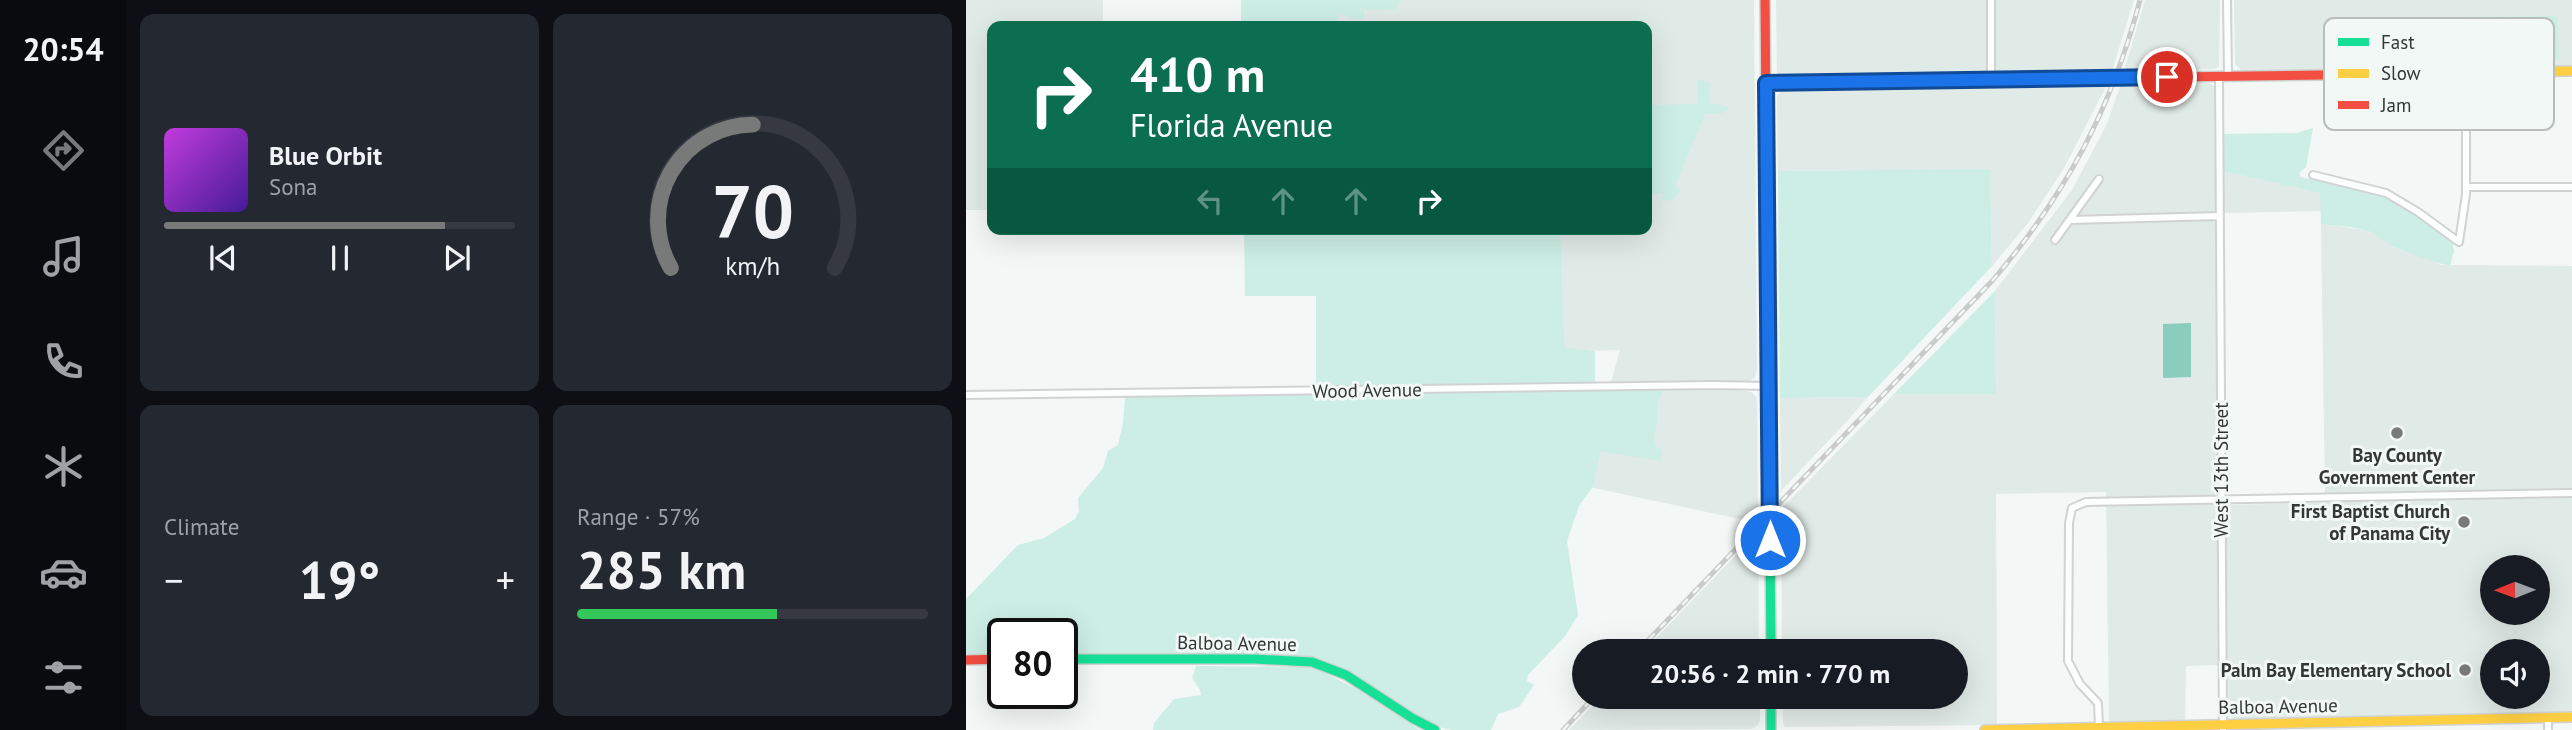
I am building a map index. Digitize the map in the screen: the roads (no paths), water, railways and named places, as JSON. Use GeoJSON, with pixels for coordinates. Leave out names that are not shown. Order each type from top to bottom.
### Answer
{"type":"FeatureCollection","features":[{"type":"Feature","properties":{"kind":"main road"},"geometry":{"type":"LineString","coordinates":[[1765,0],[1771,639]]}},
{"type":"Feature","properties":{"kind":"main road"},"geometry":{"type":"LineString","coordinates":[[2554,71],[2572,71]]}},
{"type":"Feature","properties":{"kind":"main road"},"geometry":{"type":"LineString","coordinates":[[1766,83],[2324,74]]}},
{"type":"Feature","properties":{"kind":"main road"},"geometry":{"type":"LineString","coordinates":[[966,660],[987,659]]}},
{"type":"Feature","properties":{"kind":"main road","name":"Balboa Avenue"},"geometry":{"type":"LineString","coordinates":[[1078,659],[1255,659],[1312,662],[1342,673],[1435,730]]}},
{"type":"Feature","properties":{"kind":"main road"},"geometry":{"type":"LineString","coordinates":[[1771,709],[1771,730]]}},
{"type":"Feature","properties":{"kind":"main road","name":"Balboa Avenue"},"geometry":{"type":"LineString","coordinates":[[1985,730],[2408,725],[2572,717]]}},
{"type":"Feature","properties":{"kind":"street"},"geometry":{"type":"LineString","coordinates":[[1990,0],[1991,80]]}},
{"type":"Feature","properties":{"kind":"street","name":"West 13th Street"},"geometry":{"type":"LineString","coordinates":[[2223,727],[2219,216],[2227,0]]}},
{"type":"Feature","properties":{"kind":"street"},"geometry":{"type":"LineString","coordinates":[[2313,175],[2385,193],[2418,212],[2459,242],[2466,187],[2466,130]]}},
{"type":"Feature","properties":{"kind":"street"},"geometry":{"type":"LineString","coordinates":[[2055,240],[2099,179]]}},
{"type":"Feature","properties":{"kind":"street"},"geometry":{"type":"LineString","coordinates":[[2466,187],[2572,187]]}},
{"type":"Feature","properties":{"kind":"street"},"geometry":{"type":"LineString","coordinates":[[2070,220],[2219,216]]}},
{"type":"Feature","properties":{"kind":"street","name":"Wood Avenue"},"geometry":{"type":"LineString","coordinates":[[966,395],[1769,386]]}},
{"type":"Feature","properties":{"kind":"street"},"geometry":{"type":"LineString","coordinates":[[2099,728],[2098,703],[2080,684],[2068,661],[2069,523],[2072,508],[2086,502],[2572,493]]}},
{"type":"Feature","properties":{"kind":"street"},"geometry":{"type":"LineString","coordinates":[[2548,717],[2548,730]]}},
{"type":"Feature","properties":{"kind":"railway"},"geometry":{"type":"LineString","coordinates":[[1649,639],[1993,280],[2019,248],[2064,183],[2083,149],[2115,78],[2140,0]]}},
{"type":"Feature","properties":{"kind":"railway"},"geometry":{"type":"LineString","coordinates":[[1563,730],[1583,709]]}},
{"type":"Feature","properties":{"kind":"place","name":"Bay County Government Center"},"geometry":{"type":"Point","coordinates":[2397,433]}},
{"type":"Feature","properties":{"kind":"place","name":"First Baptist Church of Panama City"},"geometry":{"type":"Point","coordinates":[2464,522]}},
{"type":"Feature","properties":{"kind":"place","name":"Palm Bay Elementary School"},"geometry":{"type":"Point","coordinates":[2465,670]}}]}
